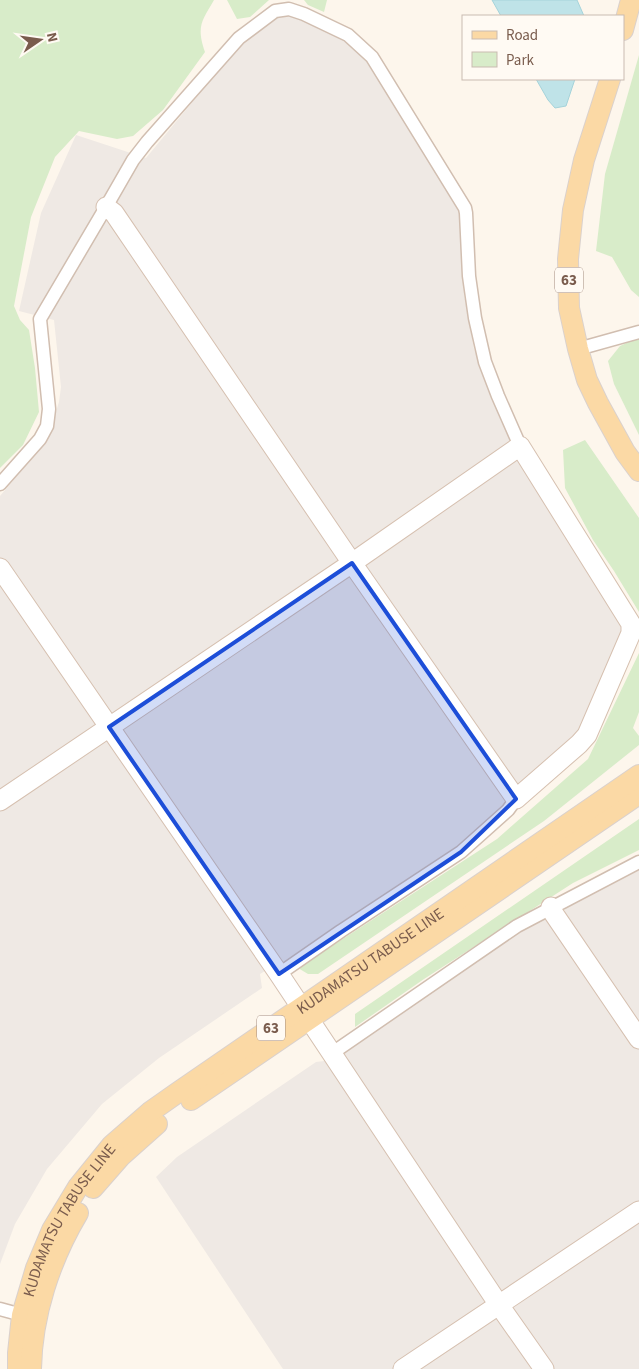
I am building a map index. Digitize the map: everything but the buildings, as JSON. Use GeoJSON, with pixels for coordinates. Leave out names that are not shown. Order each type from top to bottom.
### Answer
{"type":"FeatureCollection","features":[{"type":"Feature","properties":{"kind":"main road"},"geometry":{"type":"LineString","coordinates":[[624,26],[630,0]]}},
{"type":"Feature","properties":{"kind":"main road","name":"63"},"geometry":{"type":"LineString","coordinates":[[610,80],[584,160],[573,210],[568,259],[569,308],[587,380],[625,452],[639,471]]}},
{"type":"Feature","properties":{"kind":"main road","name":"KUDAMATSU TABUSE LINE"},"geometry":{"type":"LineString","coordinates":[[31,1369],[37,1316],[49,1274],[65,1235],[92,1190],[122,1156],[153,1126],[305,1014],[639,775]]}},
{"type":"Feature","properties":{"kind":"main road","name":"KUDAMATSU TABUSE LINE"},"geometry":{"type":"LineString","coordinates":[[18,1369],[22,1315],[36,1268],[52,1230],[78,1187],[112,1145],[150,1112],[305,1014],[639,794]]}},
{"type":"Feature","properties":{"kind":"street"},"geometry":{"type":"LineString","coordinates":[[0,484],[40,439],[47,426],[49,409],[40,318],[133,160],[146,142],[239,38],[275,11],[289,9],[348,35],[372,57],[465,208],[469,276],[475,318],[486,362],[498,396],[520,446],[631,624],[631,633],[587,735],[579,744],[516,799],[508,810],[461,852],[279,974]]}},
{"type":"Feature","properties":{"kind":"street"},"geometry":{"type":"LineString","coordinates":[[106,208],[114,213],[352,564],[516,799]]}},
{"type":"Feature","properties":{"kind":"street"},"geometry":{"type":"LineString","coordinates":[[578,349],[639,332]]}},
{"type":"Feature","properties":{"kind":"street"},"geometry":{"type":"LineString","coordinates":[[0,802],[352,564],[520,446]]}},
{"type":"Feature","properties":{"kind":"street"},"geometry":{"type":"LineString","coordinates":[[0,568],[279,974],[544,1369]]}},
{"type":"Feature","properties":{"kind":"street"},"geometry":{"type":"LineString","coordinates":[[331,1054],[517,926],[639,862]]}},
{"type":"Feature","properties":{"kind":"street"},"geometry":{"type":"LineString","coordinates":[[551,907],[639,1040]]}},
{"type":"Feature","properties":{"kind":"street"},"geometry":{"type":"LineString","coordinates":[[403,1369],[639,1210]]}},
{"type":"Feature","properties":{"kind":"street"},"geometry":{"type":"LineString","coordinates":[[0,1309],[22,1315]]}},
{"type":"Feature","properties":{"kind":"highlighted area"},"geometry":{"type":"Polygon","coordinates":[[[352,563],[516,799],[461,852],[279,974],[109,727],[352,563]]]}},
{"type":"Feature","properties":{"kind":"shaded area"},"geometry":{"type":"Polygon","coordinates":[[[288,14],[345,39],[366,61],[414,135],[462,215],[464,294],[474,349],[501,421],[525,465],[626,624],[581,737],[507,807],[416,878],[288,964],[280,962],[260,974],[262,988],[159,1058],[102,1104],[47,1169],[15,1224],[0,1264],[0,496],[47,440],[59,402],[61,387],[54,320],[19,311],[41,213],[76,135],[146,158],[243,41],[274,17],[288,14]]]}},
{"type":"Feature","properties":{"kind":"shaded area"},"geometry":{"type":"Polygon","coordinates":[[[639,865],[639,1369],[283,1369],[156,1177],[177,1157],[316,1062],[324,1061],[538,918],[547,920],[564,913],[567,903],[639,865]]]}},
{"type":"Feature","properties":{"kind":"green space"},"geometry":{"type":"Polygon","coordinates":[[[0,0],[214,0],[202,24],[201,36],[205,52],[163,110],[133,136],[117,139],[79,131],[55,157],[31,217],[14,306],[20,320],[29,330],[39,412],[23,445],[0,468],[0,0]]]}},
{"type":"Feature","properties":{"kind":"green space"},"geometry":{"type":"Polygon","coordinates":[[[227,0],[269,0],[250,17],[237,19],[227,0]]]}},
{"type":"Feature","properties":{"kind":"green space"},"geometry":{"type":"Polygon","coordinates":[[[304,0],[327,0],[324,12],[308,5],[304,0]]]}},
{"type":"Feature","properties":{"kind":"green space"},"geometry":{"type":"Polygon","coordinates":[[[639,55],[639,297],[631,290],[612,257],[596,251],[605,174],[639,55]]]}},
{"type":"Feature","properties":{"kind":"green space"},"geometry":{"type":"Polygon","coordinates":[[[639,337],[639,435],[614,384],[608,361],[620,346],[639,337]]]}},
{"type":"Feature","properties":{"kind":"green space"},"geometry":{"type":"Polygon","coordinates":[[[585,440],[639,518],[639,612],[593,540],[565,488],[563,450],[585,440]]]}},
{"type":"Feature","properties":{"kind":"green space"},"geometry":{"type":"Polygon","coordinates":[[[639,653],[639,712],[633,728],[639,736],[639,745],[544,821],[318,974],[308,974],[298,968],[497,839],[588,759],[639,653]]]}},
{"type":"Feature","properties":{"kind":"green space"},"geometry":{"type":"Polygon","coordinates":[[[639,819],[639,850],[573,883],[424,979],[355,1027],[355,1014],[639,819]]]}},
{"type":"Feature","properties":{"kind":"water"},"geometry":{"type":"Polygon","coordinates":[[[492,0],[577,0],[584,15],[500,15],[492,0]]]}},
{"type":"Feature","properties":{"kind":"water"},"geometry":{"type":"Polygon","coordinates":[[[537,80],[575,80],[566,106],[555,108],[537,80]]]}}]}
